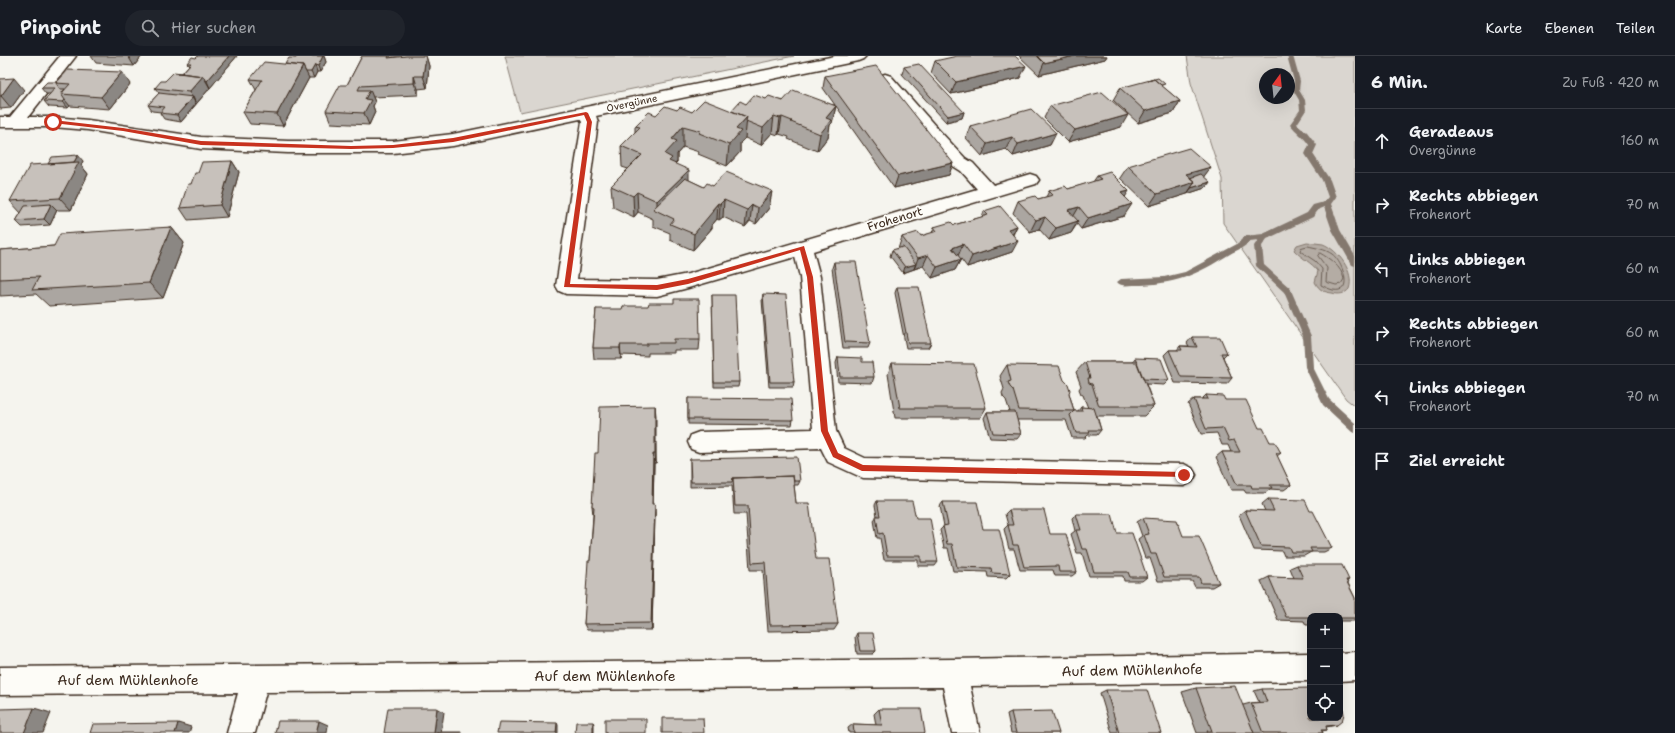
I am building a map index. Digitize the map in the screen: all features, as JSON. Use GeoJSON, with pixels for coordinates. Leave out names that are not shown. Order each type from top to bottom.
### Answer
{"type":"FeatureCollection","features":[{"type":"Feature","properties":{"kind":"street"},"geometry":{"type":"LineString","coordinates":[[8,122],[63,72],[68,56]]}},
{"type":"Feature","properties":{"kind":"street","name":"Overgünne"},"geometry":{"type":"LineString","coordinates":[[8,122],[53,122],[88,125],[201,143],[288,147],[393,147],[453,140],[858,56]]}},
{"type":"Feature","properties":{"kind":"street"},"geometry":{"type":"LineString","coordinates":[[885,79],[931,132],[959,162],[967,167],[989,192]]}},
{"type":"Feature","properties":{"kind":"street","name":"Frohenort"},"geometry":{"type":"LineString","coordinates":[[586,113],[590,122],[566,286],[657,288],[688,282],[1030,180]]}},
{"type":"Feature","properties":{"kind":"street"},"geometry":{"type":"LineString","coordinates":[[802,248],[810,277],[825,431],[836,455],[862,468],[1184,475]]}},
{"type":"Feature","properties":{"kind":"street"},"geometry":{"type":"LineString","coordinates":[[699,442],[828,438]]}},
{"type":"Feature","properties":{"kind":"street"},"geometry":{"type":"LineString","coordinates":[[1343,667],[1355,666]]}},
{"type":"Feature","properties":{"kind":"street","name":"Auf dem Mühlenhofe"},"geometry":{"type":"LineString","coordinates":[[0,681],[954,673],[1307,667]]}},
{"type":"Feature","properties":{"kind":"street"},"geometry":{"type":"LineString","coordinates":[[954,673],[966,733]]}},
{"type":"Feature","properties":{"kind":"street"},"geometry":{"type":"LineString","coordinates":[[241,733],[256,679]]}},
{"type":"Feature","properties":{"kind":"shaded area"},"geometry":{"type":"Polygon","coordinates":[[[505,56],[794,56],[520,112],[505,56]]]}},
{"type":"Feature","properties":{"kind":"shaded area"},"geometry":{"type":"Polygon","coordinates":[[[1187,56],[1355,56],[1355,406],[1346,399],[1223,223],[1222,179],[1191,83],[1187,56]]]}},
{"type":"Feature","properties":{"kind":"water"},"geometry":{"type":"Polygon","coordinates":[[[1307,242],[1323,244],[1329,247],[1344,262],[1350,276],[1349,289],[1346,292],[1342,294],[1335,294],[1324,291],[1318,287],[1315,282],[1318,271],[1294,250],[1297,245],[1307,242]]]}},
{"type":"Feature","properties":{"kind":"building"},"geometry":{"type":"Polygon","coordinates":[[[198,56],[229,56],[207,81],[203,76],[178,73],[182,73],[191,63],[187,63],[192,57],[196,58],[198,56]]]}},
{"type":"Feature","properties":{"kind":"building"},"geometry":{"type":"Polygon","coordinates":[[[297,56],[323,56],[318,66],[315,65],[311,72],[306,72],[303,66],[285,64],[289,58],[296,58],[297,56]]]}},
{"type":"Feature","properties":{"kind":"building"},"geometry":{"type":"Polygon","coordinates":[[[362,56],[389,56],[388,58],[426,56],[423,76],[414,76],[414,83],[360,86],[358,90],[370,90],[365,99],[371,100],[364,113],[326,111],[340,85],[347,85],[362,56]]]}},
{"type":"Feature","properties":{"kind":"building"},"geometry":{"type":"Polygon","coordinates":[[[957,56],[1015,56],[1026,66],[956,82],[935,61],[957,56]]]}},
{"type":"Feature","properties":{"kind":"building"},"geometry":{"type":"Polygon","coordinates":[[[1037,56],[1075,56],[1044,63],[1037,56]]]}},
{"type":"Feature","properties":{"kind":"building"},"geometry":{"type":"Polygon","coordinates":[[[264,62],[303,66],[277,114],[243,112],[262,80],[250,79],[264,62]]]}},
{"type":"Feature","properties":{"kind":"building"},"geometry":{"type":"Polygon","coordinates":[[[919,64],[964,112],[948,116],[904,67],[919,64]]]}},
{"type":"Feature","properties":{"kind":"building"},"geometry":{"type":"Polygon","coordinates":[[[876,66],[953,163],[898,176],[825,76],[876,66]]]}},
{"type":"Feature","properties":{"kind":"building"},"geometry":{"type":"Polygon","coordinates":[[[68,70],[122,72],[101,97],[61,94],[70,84],[56,83],[68,70]]]}},
{"type":"Feature","properties":{"kind":"building"},"geometry":{"type":"Polygon","coordinates":[[[174,72],[203,76],[189,92],[155,88],[161,81],[165,81],[174,72]]]}},
{"type":"Feature","properties":{"kind":"building"},"geometry":{"type":"Polygon","coordinates":[[[14,78],[1,96],[0,96],[0,79],[14,78]]]}},
{"type":"Feature","properties":{"kind":"building"},"geometry":{"type":"Polygon","coordinates":[[[1158,78],[1165,84],[1161,85],[1154,79],[1158,78]]]}},
{"type":"Feature","properties":{"kind":"building"},"geometry":{"type":"Polygon","coordinates":[[[1154,79],[1180,101],[1145,111],[1120,88],[1154,79]]]}},
{"type":"Feature","properties":{"kind":"building"},"geometry":{"type":"Polygon","coordinates":[[[47,82],[56,82],[60,89],[65,89],[61,94],[65,100],[63,102],[44,101],[55,88],[41,88],[47,82]]]}},
{"type":"Feature","properties":{"kind":"building"},"geometry":{"type":"Polygon","coordinates":[[[793,90],[836,106],[826,118],[831,120],[820,134],[782,117],[780,118],[774,116],[763,128],[746,121],[747,117],[731,111],[740,101],[746,104],[754,95],[766,99],[769,96],[783,101],[793,90]]]}},
{"type":"Feature","properties":{"kind":"building"},"geometry":{"type":"Polygon","coordinates":[[[1102,92],[1128,115],[1075,130],[1050,106],[1102,92]]]}},
{"type":"Feature","properties":{"kind":"building"},"geometry":{"type":"Polygon","coordinates":[[[159,93],[193,97],[177,115],[160,113],[165,107],[148,105],[159,93]]]}},
{"type":"Feature","properties":{"kind":"building"},"geometry":{"type":"Polygon","coordinates":[[[704,100],[747,117],[736,129],[741,131],[729,145],[699,133],[701,131],[683,126],[672,139],[677,141],[665,154],[672,158],[669,161],[689,170],[657,201],[637,192],[633,196],[611,186],[642,155],[621,146],[640,127],[635,126],[649,112],[656,115],[665,106],[677,110],[680,107],[692,112],[704,100]]]}},
{"type":"Feature","properties":{"kind":"building"},"geometry":{"type":"Polygon","coordinates":[[[1031,109],[1056,133],[1018,144],[1012,137],[987,144],[970,126],[1031,109]]]}},
{"type":"Feature","properties":{"kind":"building"},"geometry":{"type":"Polygon","coordinates":[[[1189,148],[1211,167],[1186,174],[1195,182],[1157,194],[1128,166],[1189,148]]]}},
{"type":"Feature","properties":{"kind":"building"},"geometry":{"type":"Polygon","coordinates":[[[78,155],[74,162],[48,164],[52,157],[78,155]]]}},
{"type":"Feature","properties":{"kind":"building"},"geometry":{"type":"Polygon","coordinates":[[[232,161],[220,205],[180,208],[188,184],[191,184],[195,173],[198,173],[202,162],[232,161]]]}},
{"type":"Feature","properties":{"kind":"building"},"geometry":{"type":"Polygon","coordinates":[[[79,162],[60,198],[10,201],[30,165],[79,162]]]}},
{"type":"Feature","properties":{"kind":"building"},"geometry":{"type":"Polygon","coordinates":[[[726,172],[772,191],[758,208],[752,205],[747,210],[724,200],[720,204],[718,203],[694,234],[670,224],[674,219],[653,209],[685,178],[704,187],[707,183],[713,186],[726,172]]]}},
{"type":"Feature","properties":{"kind":"building"},"geometry":{"type":"Polygon","coordinates":[[[1110,172],[1129,191],[1121,193],[1132,204],[1088,218],[1079,207],[1068,210],[1078,221],[1056,228],[1045,217],[1036,220],[1018,201],[1035,196],[1038,199],[1053,195],[1049,191],[1065,186],[1068,189],[1101,179],[1097,176],[1110,172]]]}},
{"type":"Feature","properties":{"kind":"building"},"geometry":{"type":"Polygon","coordinates":[[[1201,174],[1210,182],[1191,188],[1195,182],[1190,178],[1201,174]]]}},
{"type":"Feature","properties":{"kind":"building"},"geometry":{"type":"Polygon","coordinates":[[[51,204],[44,219],[16,221],[25,206],[51,204]]]}},
{"type":"Feature","properties":{"kind":"building"},"geometry":{"type":"Polygon","coordinates":[[[1000,206],[1017,226],[1008,229],[1018,241],[972,256],[963,244],[952,248],[961,259],[937,267],[928,255],[918,258],[902,237],[918,232],[921,236],[937,231],[934,227],[951,222],[954,225],[988,215],[984,211],[1000,206]]]}},
{"type":"Feature","properties":{"kind":"building"},"geometry":{"type":"Polygon","coordinates":[[[171,227],[149,283],[32,290],[39,277],[0,279],[0,250],[54,246],[60,234],[171,227]]]}},
{"type":"Feature","properties":{"kind":"building"},"geometry":{"type":"Polygon","coordinates":[[[903,247],[916,264],[905,267],[892,250],[903,247]]]}},
{"type":"Feature","properties":{"kind":"building"},"geometry":{"type":"Polygon","coordinates":[[[834,262],[856,262],[870,343],[845,342],[834,262]]]}},
{"type":"Feature","properties":{"kind":"building"},"geometry":{"type":"Polygon","coordinates":[[[897,287],[919,287],[931,343],[908,343],[897,287]]]}},
{"type":"Feature","properties":{"kind":"building"},"geometry":{"type":"Polygon","coordinates":[[[763,294],[786,295],[794,382],[770,382],[763,294]]]}},
{"type":"Feature","properties":{"kind":"building"},"geometry":{"type":"Polygon","coordinates":[[[712,295],[735,295],[739,382],[714,382],[712,295]]]}},
{"type":"Feature","properties":{"kind":"building"},"geometry":{"type":"Polygon","coordinates":[[[674,299],[699,299],[700,339],[674,339],[674,343],[620,345],[620,348],[593,348],[596,309],[622,309],[623,306],[648,306],[649,303],[674,303],[674,299]]]}},
{"type":"Feature","properties":{"kind":"building"},"geometry":{"type":"Polygon","coordinates":[[[1192,337],[1220,337],[1227,353],[1221,353],[1232,378],[1181,377],[1169,350],[1182,350],[1180,346],[1197,347],[1192,337]]]}},
{"type":"Feature","properties":{"kind":"building"},"geometry":{"type":"Polygon","coordinates":[[[838,357],[862,358],[862,362],[872,362],[874,377],[840,377],[838,357]]]}},
{"type":"Feature","properties":{"kind":"building"},"geometry":{"type":"Polygon","coordinates":[[[1135,358],[1161,359],[1169,380],[1143,379],[1135,358]]]}},
{"type":"Feature","properties":{"kind":"building"},"geometry":{"type":"Polygon","coordinates":[[[1085,362],[1137,362],[1154,406],[1099,406],[1092,384],[1089,383],[1088,378],[1090,378],[1085,362]]]}},
{"type":"Feature","properties":{"kind":"building"},"geometry":{"type":"Polygon","coordinates":[[[892,363],[974,364],[986,408],[900,408],[892,363]]]}},
{"type":"Feature","properties":{"kind":"building"},"geometry":{"type":"Polygon","coordinates":[[[1007,365],[1059,366],[1064,380],[1068,384],[1070,390],[1069,393],[1074,411],[1019,410],[1013,390],[1008,382],[1011,381],[1007,365]]]}},
{"type":"Feature","properties":{"kind":"building"},"geometry":{"type":"Polygon","coordinates":[[[1206,395],[1223,396],[1225,400],[1246,400],[1259,428],[1263,428],[1270,442],[1275,442],[1281,453],[1276,453],[1291,485],[1270,485],[1272,488],[1252,488],[1251,485],[1237,485],[1222,452],[1240,452],[1234,440],[1229,441],[1223,428],[1206,429],[1194,399],[1208,399],[1206,395]]]}},
{"type":"Feature","properties":{"kind":"building"},"geometry":{"type":"Polygon","coordinates":[[[688,398],[791,399],[793,420],[688,419],[688,398]]]}},
{"type":"Feature","properties":{"kind":"building"},"geometry":{"type":"Polygon","coordinates":[[[655,406],[655,454],[653,454],[652,504],[655,504],[651,623],[584,624],[588,561],[590,561],[594,507],[592,506],[595,453],[598,453],[600,407],[655,406]]]}},
{"type":"Feature","properties":{"kind":"building"},"geometry":{"type":"Polygon","coordinates":[[[1081,407],[1094,408],[1101,430],[1089,430],[1090,433],[1076,433],[1070,415],[1074,411],[1082,411],[1081,407]]]}},
{"type":"Feature","properties":{"kind":"building"},"geometry":{"type":"Polygon","coordinates":[[[987,412],[1015,412],[1021,434],[993,433],[987,412]]]}},
{"type":"Feature","properties":{"kind":"building"},"geometry":{"type":"Polygon","coordinates":[[[797,457],[800,481],[794,481],[793,476],[733,478],[732,482],[691,482],[690,459],[797,457]]]}},
{"type":"Feature","properties":{"kind":"building"},"geometry":{"type":"Polygon","coordinates":[[[793,476],[796,503],[809,503],[816,559],[829,559],[838,624],[770,625],[765,562],[752,563],[748,506],[735,506],[733,478],[793,476]]]}},
{"type":"Feature","properties":{"kind":"building"},"geometry":{"type":"Polygon","coordinates":[[[1268,499],[1305,500],[1310,511],[1313,511],[1332,548],[1310,548],[1312,552],[1291,552],[1289,547],[1261,546],[1245,510],[1274,511],[1268,499]]]}},
{"type":"Feature","properties":{"kind":"building"},"geometry":{"type":"Polygon","coordinates":[[[877,501],[912,501],[916,518],[930,518],[938,562],[921,562],[921,556],[887,556],[883,533],[879,534],[876,516],[880,516],[877,501]]]}},
{"type":"Feature","properties":{"kind":"building"},"geometry":{"type":"Polygon","coordinates":[[[943,502],[977,502],[983,529],[999,529],[1010,574],[992,573],[991,568],[957,567],[952,544],[947,544],[943,526],[948,525],[943,502]]]}},
{"type":"Feature","properties":{"kind":"building"},"geometry":{"type":"Polygon","coordinates":[[[1009,510],[1044,510],[1050,534],[1066,534],[1077,572],[1059,572],[1058,566],[1024,567],[1018,545],[1013,545],[1008,525],[1013,525],[1009,510]]]}},
{"type":"Feature","properties":{"kind":"building"},"geometry":{"type":"Polygon","coordinates":[[[1076,514],[1112,514],[1117,533],[1132,533],[1147,577],[1130,577],[1128,572],[1094,572],[1087,549],[1082,549],[1076,530],[1081,530],[1076,514]]]}},
{"type":"Feature","properties":{"kind":"building"},"geometry":{"type":"Polygon","coordinates":[[[1143,518],[1177,520],[1183,536],[1199,536],[1219,583],[1201,583],[1199,577],[1164,577],[1156,554],[1151,554],[1144,535],[1149,534],[1143,518]]]}},
{"type":"Feature","properties":{"kind":"building"},"geometry":{"type":"Polygon","coordinates":[[[1297,565],[1342,565],[1349,580],[1346,580],[1355,598],[1355,618],[1343,618],[1343,613],[1307,613],[1307,617],[1286,617],[1269,577],[1303,578],[1297,565]]]}},
{"type":"Feature","properties":{"kind":"building"},"geometry":{"type":"Polygon","coordinates":[[[857,633],[873,633],[876,651],[860,651],[857,633]]]}},
{"type":"Feature","properties":{"kind":"building"},"geometry":{"type":"Polygon","coordinates":[[[1235,686],[1254,733],[1208,733],[1207,731],[1212,731],[1196,688],[1235,686]]]}},
{"type":"Feature","properties":{"kind":"building"},"geometry":{"type":"Polygon","coordinates":[[[1307,688],[1307,721],[1342,721],[1337,725],[1326,726],[1327,730],[1321,730],[1323,733],[1263,733],[1251,703],[1267,702],[1262,689],[1307,688]]]}},
{"type":"Feature","properties":{"kind":"building"},"geometry":{"type":"Polygon","coordinates":[[[1106,690],[1147,690],[1161,733],[1119,733],[1106,690]]]}},
{"type":"Feature","properties":{"kind":"building"},"geometry":{"type":"Polygon","coordinates":[[[34,708],[24,733],[0,733],[0,709],[34,708]]]}},
{"type":"Feature","properties":{"kind":"building"},"geometry":{"type":"Polygon","coordinates":[[[388,708],[437,708],[434,733],[384,733],[388,708]]]}},
{"type":"Feature","properties":{"kind":"building"},"geometry":{"type":"Polygon","coordinates":[[[879,709],[921,709],[925,733],[854,733],[853,724],[882,725],[879,709]]]}},
{"type":"Feature","properties":{"kind":"building"},"geometry":{"type":"Polygon","coordinates":[[[1052,711],[1059,733],[1016,733],[1011,712],[1052,711]]]}},
{"type":"Feature","properties":{"kind":"building"},"geometry":{"type":"Polygon","coordinates":[[[662,718],[703,718],[704,733],[662,733],[662,718]]]}},
{"type":"Feature","properties":{"kind":"building"},"geometry":{"type":"Polygon","coordinates":[[[605,719],[646,719],[646,733],[605,733],[605,719]]]}},
{"type":"Feature","properties":{"kind":"building"},"geometry":{"type":"Polygon","coordinates":[[[278,721],[319,721],[316,733],[275,733],[278,721]]]}},
{"type":"Feature","properties":{"kind":"building"},"geometry":{"type":"Polygon","coordinates":[[[499,722],[557,723],[556,733],[497,733],[499,722]]]}},
{"type":"Feature","properties":{"kind":"building"},"geometry":{"type":"Polygon","coordinates":[[[576,722],[593,722],[593,733],[575,733],[576,722]]]}},
{"type":"Feature","properties":{"kind":"building"},"geometry":{"type":"Polygon","coordinates":[[[178,723],[175,733],[90,733],[93,724],[178,723]]]}},
{"type":"Feature","properties":{"kind":"building"},"geometry":{"type":"Polygon","coordinates":[[[461,732],[461,733],[437,733],[461,732]]]}},
{"type":"Feature","properties":{"kind":"waterway"},"geometry":{"type":"LineString","coordinates":[[1290,56],[1297,81],[1296,90],[1302,100],[1303,110],[1293,124],[1297,129],[1305,134],[1313,145],[1309,154],[1326,180],[1332,197],[1327,204]]}},
{"type":"Feature","properties":{"kind":"waterway"},"geometry":{"type":"LineString","coordinates":[[1264,237],[1310,215],[1316,207],[1327,204]]}},
{"type":"Feature","properties":{"kind":"waterway"},"geometry":{"type":"LineString","coordinates":[[1327,204],[1336,230],[1355,263]]}},
{"type":"Feature","properties":{"kind":"waterway"},"geometry":{"type":"LineString","coordinates":[[1121,282],[1151,282],[1176,278],[1200,269],[1240,246],[1248,238],[1264,237]]}},
{"type":"Feature","properties":{"kind":"waterway"},"geometry":{"type":"LineString","coordinates":[[1264,237],[1258,246],[1260,266],[1287,290],[1307,336],[1309,367],[1326,402],[1355,429]]}},
{"type":"Feature","properties":{"kind":"route"},"geometry":{"type":"LineString","coordinates":[[53,122],[123,129],[201,143],[351,148],[393,147],[453,140],[586,113],[590,122],[566,286],[657,288],[688,282],[802,248],[810,277],[825,431],[836,455],[862,468],[1184,475]]}}]}
